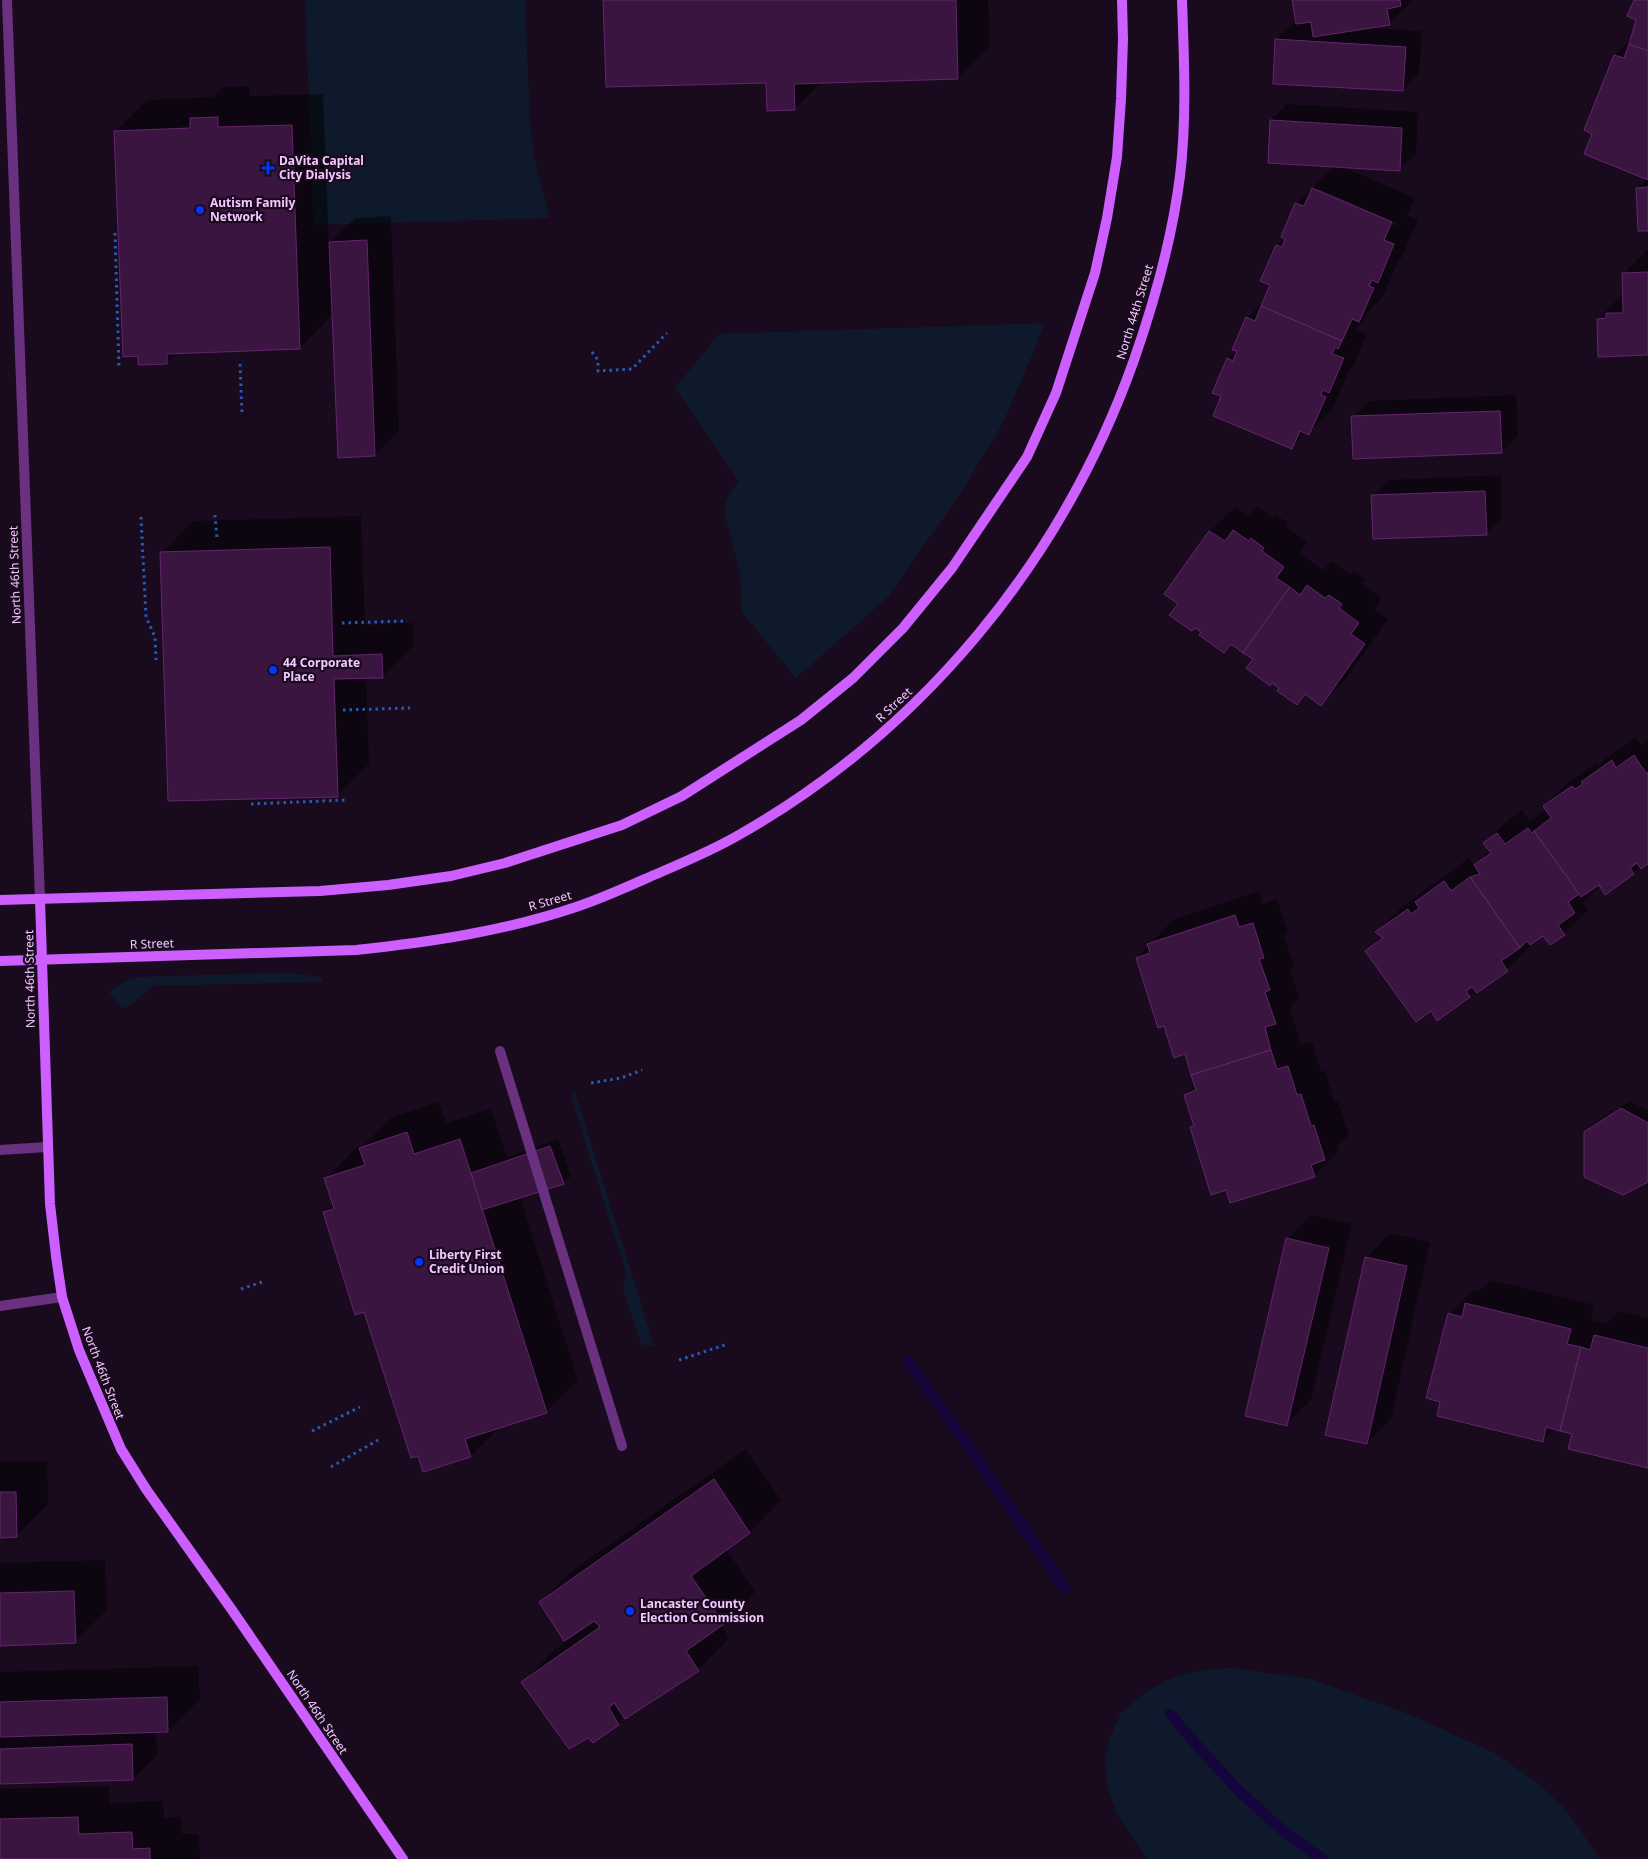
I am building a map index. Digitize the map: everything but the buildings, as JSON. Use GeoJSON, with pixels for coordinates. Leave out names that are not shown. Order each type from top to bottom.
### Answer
{"type":"FeatureCollection","features":[{"type":"Feature","properties":{"kind":"main road"},"geometry":{"type":"LineString","coordinates":[[0,900],[320,891],[388,885],[450,876],[505,863],[622,825],[682,796],[801,720],[859,672],[903,628],[952,568],[1027,457],[1056,392],[1090,292],[1107,218],[1117,157],[1121,99],[1122,0]]}},
{"type":"Feature","properties":{"kind":"main road","name":"North 44th Street"},"geometry":{"type":"LineString","coordinates":[[1004,601],[1036,558],[1065,511],[1101,443],[1152,308],[1169,243],[1180,174],[1185,99],[1182,0]]}},
{"type":"Feature","properties":{"kind":"main road","name":"R Street"},"geometry":{"type":"LineString","coordinates":[[0,962],[365,949],[413,944],[474,934],[575,907],[647,878],[736,837],[797,799],[896,722],[978,637],[1004,601]]}},
{"type":"Feature","properties":{"kind":"main road","name":"North 46th Street"},"geometry":{"type":"LineString","coordinates":[[40,899],[47,1148],[51,1212],[62,1297],[79,1350],[121,1450],[146,1489],[232,1610],[403,1859]]}},
{"type":"Feature","properties":{"kind":"street","name":"North 46th Street"},"geometry":{"type":"LineString","coordinates":[[7,0],[40,899]]}},
{"type":"Feature","properties":{"kind":"street"},"geometry":{"type":"LineString","coordinates":[[500,1051],[622,1446]]}},
{"type":"Feature","properties":{"kind":"street"},"geometry":{"type":"LineString","coordinates":[[0,1150],[47,1148]]}},
{"type":"Feature","properties":{"kind":"street"},"geometry":{"type":"LineString","coordinates":[[0,1306],[62,1297]]}},
{"type":"Feature","properties":{"kind":"path"},"geometry":{"type":"LineString","coordinates":[[115,233],[119,368]]}},
{"type":"Feature","properties":{"kind":"path"},"geometry":{"type":"LineString","coordinates":[[592,352],[598,360],[598,371],[632,369],[667,334]]}},
{"type":"Feature","properties":{"kind":"path"},"geometry":{"type":"LineString","coordinates":[[240,364],[242,414]]}},
{"type":"Feature","properties":{"kind":"path"},"geometry":{"type":"LineString","coordinates":[[215,515],[217,539]]}},
{"type":"Feature","properties":{"kind":"path"},"geometry":{"type":"LineString","coordinates":[[141,517],[146,617],[155,637],[156,660]]}},
{"type":"Feature","properties":{"kind":"path"},"geometry":{"type":"LineString","coordinates":[[342,624],[407,621]]}},
{"type":"Feature","properties":{"kind":"path"},"geometry":{"type":"LineString","coordinates":[[344,710],[410,708]]}},
{"type":"Feature","properties":{"kind":"path"},"geometry":{"type":"LineString","coordinates":[[251,804],[345,800]]}},
{"type":"Feature","properties":{"kind":"path"},"geometry":{"type":"LineString","coordinates":[[591,1083],[621,1078],[642,1070]]}},
{"type":"Feature","properties":{"kind":"path"},"geometry":{"type":"LineString","coordinates":[[241,1288],[264,1281]]}},
{"type":"Feature","properties":{"kind":"path"},"geometry":{"type":"LineString","coordinates":[[679,1360],[728,1344]]}},
{"type":"Feature","properties":{"kind":"path"},"geometry":{"type":"LineString","coordinates":[[312,1431],[360,1407]]}},
{"type":"Feature","properties":{"kind":"path"},"geometry":{"type":"LineString","coordinates":[[330,1467],[378,1440]]}},
{"type":"Feature","properties":{"kind":"shaded area"},"geometry":{"type":"Polygon","coordinates":[[[305,0],[525,0],[530,125],[534,157],[550,218],[314,225],[305,0]]]}},
{"type":"Feature","properties":{"kind":"shaded area"},"geometry":{"type":"Polygon","coordinates":[[[1044,323],[1003,423],[960,494],[887,598],[796,678],[742,612],[740,573],[725,515],[728,497],[739,481],[675,388],[719,334],[1044,323]]]}},
{"type":"Feature","properties":{"kind":"shaded area"},"geometry":{"type":"Polygon","coordinates":[[[273,973],[322,978],[322,982],[153,986],[127,1008],[121,1007],[109,992],[123,982],[138,977],[273,973]]]}},
{"type":"Feature","properties":{"kind":"shaded area"},"geometry":{"type":"Polygon","coordinates":[[[575,1092],[654,1346],[641,1343],[623,1289],[625,1268],[570,1094],[575,1092]]]}},
{"type":"Feature","properties":{"kind":"shaded area"},"geometry":{"type":"Polygon","coordinates":[[[1231,1668],[1311,1679],[1411,1715],[1494,1753],[1538,1783],[1566,1810],[1600,1859],[1147,1859],[1117,1814],[1108,1789],[1105,1759],[1110,1737],[1121,1713],[1146,1692],[1173,1677],[1202,1670],[1231,1668]]]}},
{"type":"Feature","properties":{"kind":"waterway"},"geometry":{"type":"LineString","coordinates":[[908,1361],[1065,1589]]}},
{"type":"Feature","properties":{"kind":"waterway"},"geometry":{"type":"LineString","coordinates":[[1170,1714],[1223,1774],[1260,1811],[1323,1859]]}},
{"type":"Feature","properties":{"kind":"place","name":"DaVita Capital City Dialysis"},"geometry":{"type":"Point","coordinates":[268,168]}},
{"type":"Feature","properties":{"kind":"place","name":"Autism Family Network"},"geometry":{"type":"Point","coordinates":[200,210]}},
{"type":"Feature","properties":{"kind":"place","name":"44 Corporate Place"},"geometry":{"type":"Point","coordinates":[273,670]}},
{"type":"Feature","properties":{"kind":"place","name":"Liberty First Credit Union"},"geometry":{"type":"Point","coordinates":[419,1262]}},
{"type":"Feature","properties":{"kind":"place","name":"Lancaster County Election Commission"},"geometry":{"type":"Point","coordinates":[630,1611]}}]}
